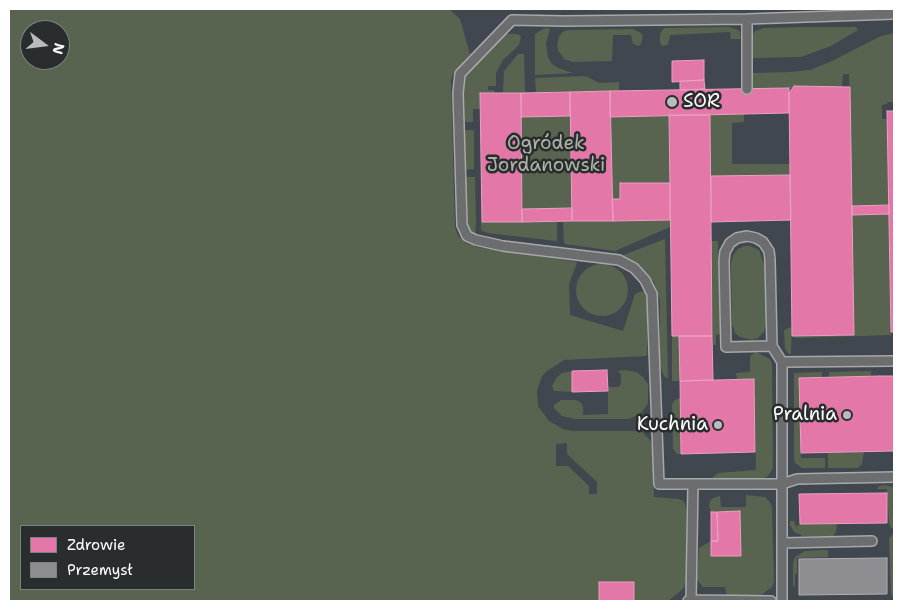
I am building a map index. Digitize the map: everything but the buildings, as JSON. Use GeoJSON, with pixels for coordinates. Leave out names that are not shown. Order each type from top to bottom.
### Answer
{"type":"FeatureCollection","features":[{"type":"Feature","properties":{"kind":"lane"},"geometry":{"type":"LineString","coordinates":[[894,14],[746,19],[512,20],[460,74],[458,93],[462,225],[467,236],[503,246],[619,260],[634,268],[645,280],[652,294],[659,484],[782,484],[797,479],[894,477]]}},
{"type":"Feature","properties":{"kind":"lane"},"geometry":{"type":"LineString","coordinates":[[746,19],[747,89]]}},
{"type":"Feature","properties":{"kind":"lane"},"geometry":{"type":"LineString","coordinates":[[772,346],[726,347],[724,261],[725,252],[730,243],[737,238],[747,236],[756,238],[763,242],[769,251],[772,346],[782,362],[782,601]]}},
{"type":"Feature","properties":{"kind":"lane"},"geometry":{"type":"LineString","coordinates":[[782,362],[894,361]]}},
{"type":"Feature","properties":{"kind":"lane"},"geometry":{"type":"LineString","coordinates":[[693,484],[690,600],[771,601]]}},
{"type":"Feature","properties":{"kind":"lane"},"geometry":{"type":"LineString","coordinates":[[783,543],[872,541]]}},
{"type":"Feature","properties":{"kind":"shaded area"},"geometry":{"type":"Polygon","coordinates":[[[431,9],[894,9],[894,601],[533,601],[439,244],[431,9]]]}},
{"type":"Feature","properties":{"kind":"green space"},"geometry":{"type":"Polygon","coordinates":[[[9,9],[449,9],[460,19],[470,54],[453,74],[451,81],[455,227],[458,236],[466,243],[476,247],[577,262],[569,284],[570,315],[623,331],[635,294],[645,291],[647,298],[646,356],[564,360],[542,376],[537,391],[538,406],[549,421],[563,429],[573,431],[642,432],[650,440],[653,450],[654,497],[684,501],[686,509],[687,579],[683,589],[668,601],[634,601],[634,582],[599,582],[599,601],[9,601],[9,9]],[[567,443],[556,444],[556,466],[568,466],[589,486],[589,494],[597,494],[597,482],[567,454],[567,443]]]}},
{"type":"Feature","properties":{"kind":"green space"},"geometry":{"type":"Polygon","coordinates":[[[729,27],[740,32],[741,39],[731,39],[730,32],[670,35],[668,45],[662,46],[660,43],[660,34],[664,28],[729,27]]]}},
{"type":"Feature","properties":{"kind":"green space"},"geometry":{"type":"Polygon","coordinates":[[[856,27],[858,30],[831,46],[801,57],[753,58],[752,37],[755,31],[764,28],[856,27]]]}},
{"type":"Feature","properties":{"kind":"green space"},"geometry":{"type":"Polygon","coordinates":[[[545,28],[550,29],[546,43],[548,57],[552,64],[573,73],[535,75],[535,34],[545,28]]]}},
{"type":"Feature","properties":{"kind":"green space"},"geometry":{"type":"Polygon","coordinates":[[[633,29],[643,36],[641,44],[639,46],[633,44],[631,35],[613,35],[612,61],[573,62],[564,59],[558,50],[559,36],[564,31],[633,29]]]}},
{"type":"Feature","properties":{"kind":"green space"},"geometry":{"type":"Polygon","coordinates":[[[894,33],[894,102],[887,102],[887,104],[882,105],[882,119],[887,119],[889,205],[852,206],[849,74],[843,74],[842,87],[753,89],[753,73],[810,70],[881,36],[894,33]]]}},
{"type":"Feature","properties":{"kind":"green space"},"geometry":{"type":"Polygon","coordinates":[[[501,35],[521,36],[519,45],[503,60],[496,73],[496,86],[488,86],[488,90],[494,90],[495,93],[480,93],[481,109],[473,109],[473,122],[463,122],[462,93],[464,78],[501,35]]]}},
{"type":"Feature","properties":{"kind":"green space"},"geometry":{"type":"Polygon","coordinates":[[[518,54],[524,54],[525,93],[503,93],[504,71],[518,54]]]}},
{"type":"Feature","properties":{"kind":"green space"},"geometry":{"type":"Polygon","coordinates":[[[586,76],[599,83],[619,82],[619,91],[536,92],[535,78],[586,76]]]}},
{"type":"Feature","properties":{"kind":"green space"},"geometry":{"type":"Polygon","coordinates":[[[744,114],[744,122],[732,123],[732,164],[790,164],[790,175],[711,176],[710,115],[744,114]]]}},
{"type":"Feature","properties":{"kind":"green space"},"geometry":{"type":"Polygon","coordinates":[[[669,115],[670,183],[620,183],[620,199],[612,199],[610,117],[669,115]]]}},
{"type":"Feature","properties":{"kind":"green space","name":"Ogródek Jordanowski"},"geometry":{"type":"Polygon","coordinates":[[[570,116],[572,208],[522,209],[521,117],[570,116]]]}},
{"type":"Feature","properties":{"kind":"green space"},"geometry":{"type":"Polygon","coordinates":[[[463,130],[474,130],[474,169],[464,170],[463,130]]]}},
{"type":"Feature","properties":{"kind":"green space"},"geometry":{"type":"Polygon","coordinates":[[[464,177],[475,177],[475,234],[468,231],[465,226],[464,177]]]}},
{"type":"Feature","properties":{"kind":"green space"},"geometry":{"type":"Polygon","coordinates":[[[889,214],[891,335],[795,338],[794,336],[854,335],[852,215],[889,214]]]}},
{"type":"Feature","properties":{"kind":"green space"},"geometry":{"type":"Polygon","coordinates":[[[481,220],[482,222],[557,222],[557,241],[487,233],[481,230],[481,220]]]}},
{"type":"Feature","properties":{"kind":"green space"},"geometry":{"type":"Polygon","coordinates":[[[670,220],[670,227],[615,251],[565,244],[564,242],[563,221],[670,220]]]}},
{"type":"Feature","properties":{"kind":"green space"},"geometry":{"type":"Polygon","coordinates":[[[665,239],[668,379],[664,376],[660,366],[660,301],[654,282],[640,266],[621,256],[665,239]]]}},
{"type":"Feature","properties":{"kind":"green space"},"geometry":{"type":"Polygon","coordinates":[[[711,241],[718,241],[720,334],[716,335],[716,345],[713,345],[711,241]]]}},
{"type":"Feature","properties":{"kind":"green space"},"geometry":{"type":"Polygon","coordinates":[[[750,246],[759,250],[765,267],[766,323],[764,332],[758,338],[752,340],[740,337],[735,333],[732,324],[731,262],[738,249],[750,246]]]}},
{"type":"Feature","properties":{"kind":"green space"},"geometry":{"type":"Polygon","coordinates":[[[602,264],[616,268],[624,276],[628,290],[624,304],[616,312],[602,316],[588,312],[580,304],[576,290],[580,276],[588,268],[602,264]]]}},
{"type":"Feature","properties":{"kind":"green space"},"geometry":{"type":"Polygon","coordinates":[[[792,327],[791,354],[789,354],[785,349],[784,331],[792,327]]]}},
{"type":"Feature","properties":{"kind":"green space"},"geometry":{"type":"Polygon","coordinates":[[[672,336],[679,336],[680,381],[672,381],[672,336]]]}},
{"type":"Feature","properties":{"kind":"green space"},"geometry":{"type":"Polygon","coordinates":[[[756,352],[770,359],[772,364],[773,468],[768,476],[760,480],[717,481],[713,477],[718,473],[756,470],[754,380],[737,380],[736,373],[750,372],[750,356],[756,352]]]}},
{"type":"Feature","properties":{"kind":"green space"},"geometry":{"type":"Polygon","coordinates":[[[572,371],[572,392],[554,391],[552,386],[557,377],[562,373],[572,371]]]}},
{"type":"Feature","properties":{"kind":"green space"},"geometry":{"type":"Polygon","coordinates":[[[617,371],[636,372],[648,384],[648,403],[642,412],[636,416],[629,419],[575,419],[562,416],[554,408],[554,405],[561,400],[576,400],[583,406],[583,415],[608,414],[608,387],[618,387],[621,384],[621,374],[617,371]]]}},
{"type":"Feature","properties":{"kind":"green space"},"geometry":{"type":"Polygon","coordinates":[[[871,371],[871,376],[829,377],[829,372],[871,371]]]}},
{"type":"Feature","properties":{"kind":"green space"},"geometry":{"type":"Polygon","coordinates":[[[822,372],[822,377],[799,378],[801,458],[825,458],[825,468],[802,468],[795,463],[794,459],[794,373],[822,372]]]}},
{"type":"Feature","properties":{"kind":"green space"},"geometry":{"type":"Polygon","coordinates":[[[680,398],[681,454],[677,454],[673,449],[672,404],[680,398]]]}},
{"type":"Feature","properties":{"kind":"green space"},"geometry":{"type":"Polygon","coordinates":[[[864,452],[862,464],[858,468],[828,468],[828,453],[864,452]]]}},
{"type":"Feature","properties":{"kind":"green space"},"geometry":{"type":"Polygon","coordinates":[[[883,485],[894,487],[894,528],[891,528],[889,523],[887,489],[877,489],[883,485]]]}},
{"type":"Feature","properties":{"kind":"green space"},"geometry":{"type":"Polygon","coordinates":[[[746,495],[765,497],[770,502],[772,508],[774,582],[772,587],[761,595],[727,596],[725,587],[703,587],[697,580],[699,548],[711,541],[711,556],[741,556],[740,512],[711,512],[709,506],[713,498],[720,496],[721,507],[746,507],[746,495]]]}},
{"type":"Feature","properties":{"kind":"green space"},"geometry":{"type":"Polygon","coordinates":[[[790,521],[794,521],[796,527],[800,524],[837,524],[836,532],[833,536],[803,536],[794,532],[790,521]]]}},
{"type":"Feature","properties":{"kind":"green space"},"geometry":{"type":"Polygon","coordinates":[[[894,533],[894,595],[891,596],[889,538],[894,533]]]}},
{"type":"Feature","properties":{"kind":"green space"},"geometry":{"type":"Polygon","coordinates":[[[828,550],[828,557],[797,558],[797,574],[795,574],[795,586],[793,586],[793,563],[795,557],[805,551],[828,550]]]}},
{"type":"Feature","properties":{"kind":"place","name":"SOR"},"geometry":{"type":"Point","coordinates":[672,102]}},
{"type":"Feature","properties":{"kind":"place","name":"Pralnia"},"geometry":{"type":"Point","coordinates":[847,415]}},
{"type":"Feature","properties":{"kind":"place","name":"Kuchnia"},"geometry":{"type":"Point","coordinates":[718,425]}}]}
